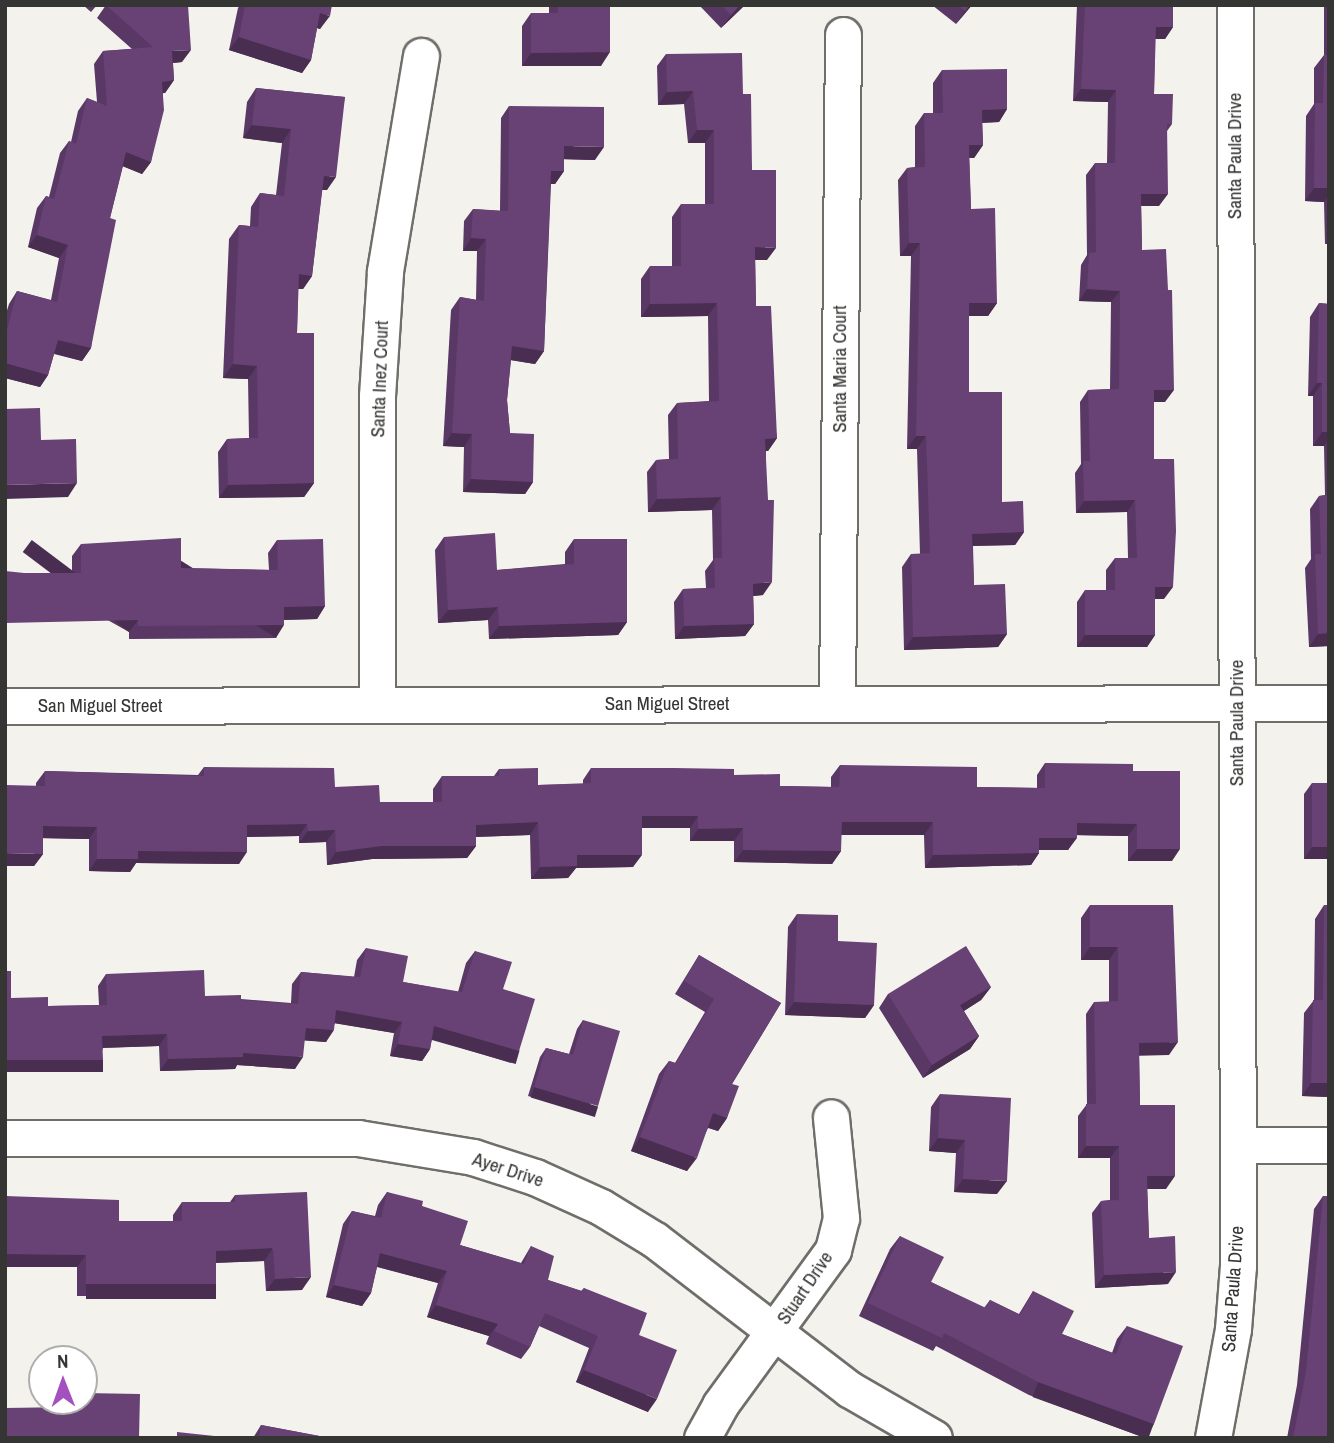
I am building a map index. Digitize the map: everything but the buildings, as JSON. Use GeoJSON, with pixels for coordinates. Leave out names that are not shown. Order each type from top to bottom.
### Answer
{"type":"FeatureCollection","features":[{"type":"Feature","properties":{"kind":"street","name":"Santa Paula Drive"},"geometry":{"type":"LineString","coordinates":[[1213,1438],[1233,1329],[1239,1146],[1235,5]]}},
{"type":"Feature","properties":{"kind":"street","name":"Santa Maria Court"},"geometry":{"type":"LineString","coordinates":[[837,704],[843,34]]}},
{"type":"Feature","properties":{"kind":"street","name":"Santa Inez Court"},"geometry":{"type":"LineString","coordinates":[[377,704],[377,396],[385,271],[421,57]]}},
{"type":"Feature","properties":{"kind":"street","name":"San Miguel Street"},"geometry":{"type":"LineString","coordinates":[[5,706],[1329,703]]}},
{"type":"Feature","properties":{"kind":"street","name":"Stuart Drive"},"geometry":{"type":"LineString","coordinates":[[702,1438],[720,1405],[833,1250],[841,1218],[831,1117]]}},
{"type":"Feature","properties":{"kind":"street","name":"Ayer Drive"},"geometry":{"type":"LineString","coordinates":[[5,1139],[358,1138],[473,1157],[535,1177],[601,1207],[655,1240],[849,1389],[934,1438]]}},
{"type":"Feature","properties":{"kind":"street"},"geometry":{"type":"LineString","coordinates":[[1239,1146],[1329,1145]]}}]}
